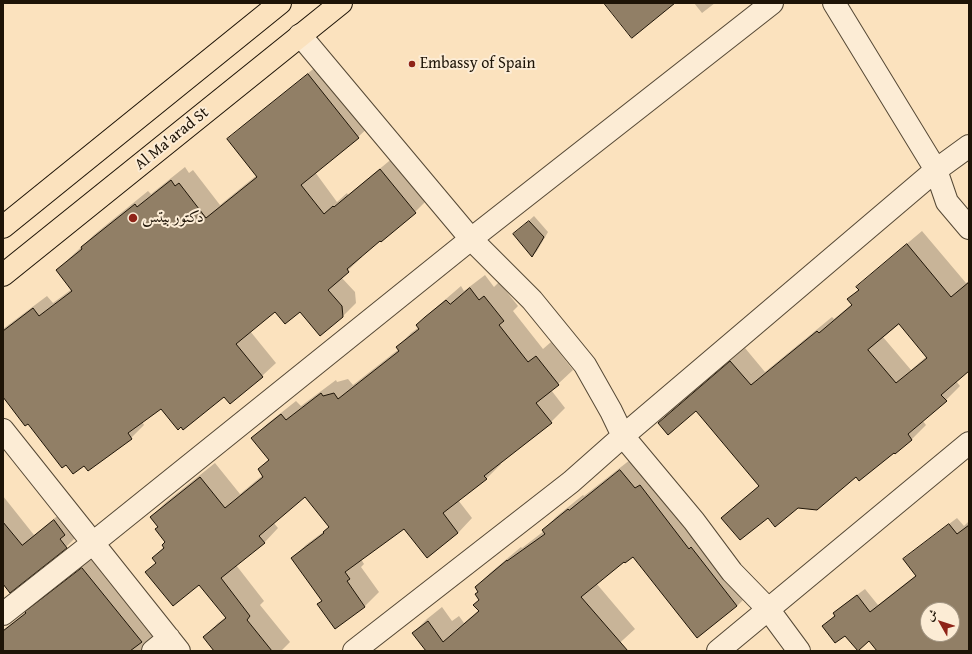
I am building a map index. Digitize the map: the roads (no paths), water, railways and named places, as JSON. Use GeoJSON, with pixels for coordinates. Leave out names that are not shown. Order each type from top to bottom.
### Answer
{"type":"FeatureCollection","features":[{"type":"Feature","properties":{"kind":"main road"},"geometry":{"type":"LineString","coordinates":[[3,227],[280,3]]}},
{"type":"Feature","properties":{"kind":"main road","name":"Al Ma'arad St"},"geometry":{"type":"LineString","coordinates":[[3,274],[341,3]]}},
{"type":"Feature","properties":{"kind":"street"},"geometry":{"type":"LineString","coordinates":[[3,614],[471,239],[772,3]]}},
{"type":"Feature","properties":{"kind":"street"},"geometry":{"type":"LineString","coordinates":[[834,3],[936,170],[947,202],[969,228]]}},
{"type":"Feature","properties":{"kind":"street"},"geometry":{"type":"LineString","coordinates":[[300,36],[471,239],[532,300],[585,365],[611,411],[623,436],[694,521],[732,572],[768,609],[799,651]]}},
{"type":"Feature","properties":{"kind":"street"},"geometry":{"type":"LineString","coordinates":[[354,651],[571,482],[936,170],[969,146]]}},
{"type":"Feature","properties":{"kind":"street"},"geometry":{"type":"LineString","coordinates":[[718,651],[969,442]]}},
{"type":"Feature","properties":{"kind":"street"},"geometry":{"type":"LineString","coordinates":[[7,445],[93,543],[167,647]]}},
{"type":"Feature","properties":{"kind":"place","name":"Embassy of Spain"},"geometry":{"type":"Point","coordinates":[412,64]}},
{"type":"Feature","properties":{"kind":"place","name":"دكتور بيتس"},"geometry":{"type":"Point","coordinates":[133,218]}}]}
